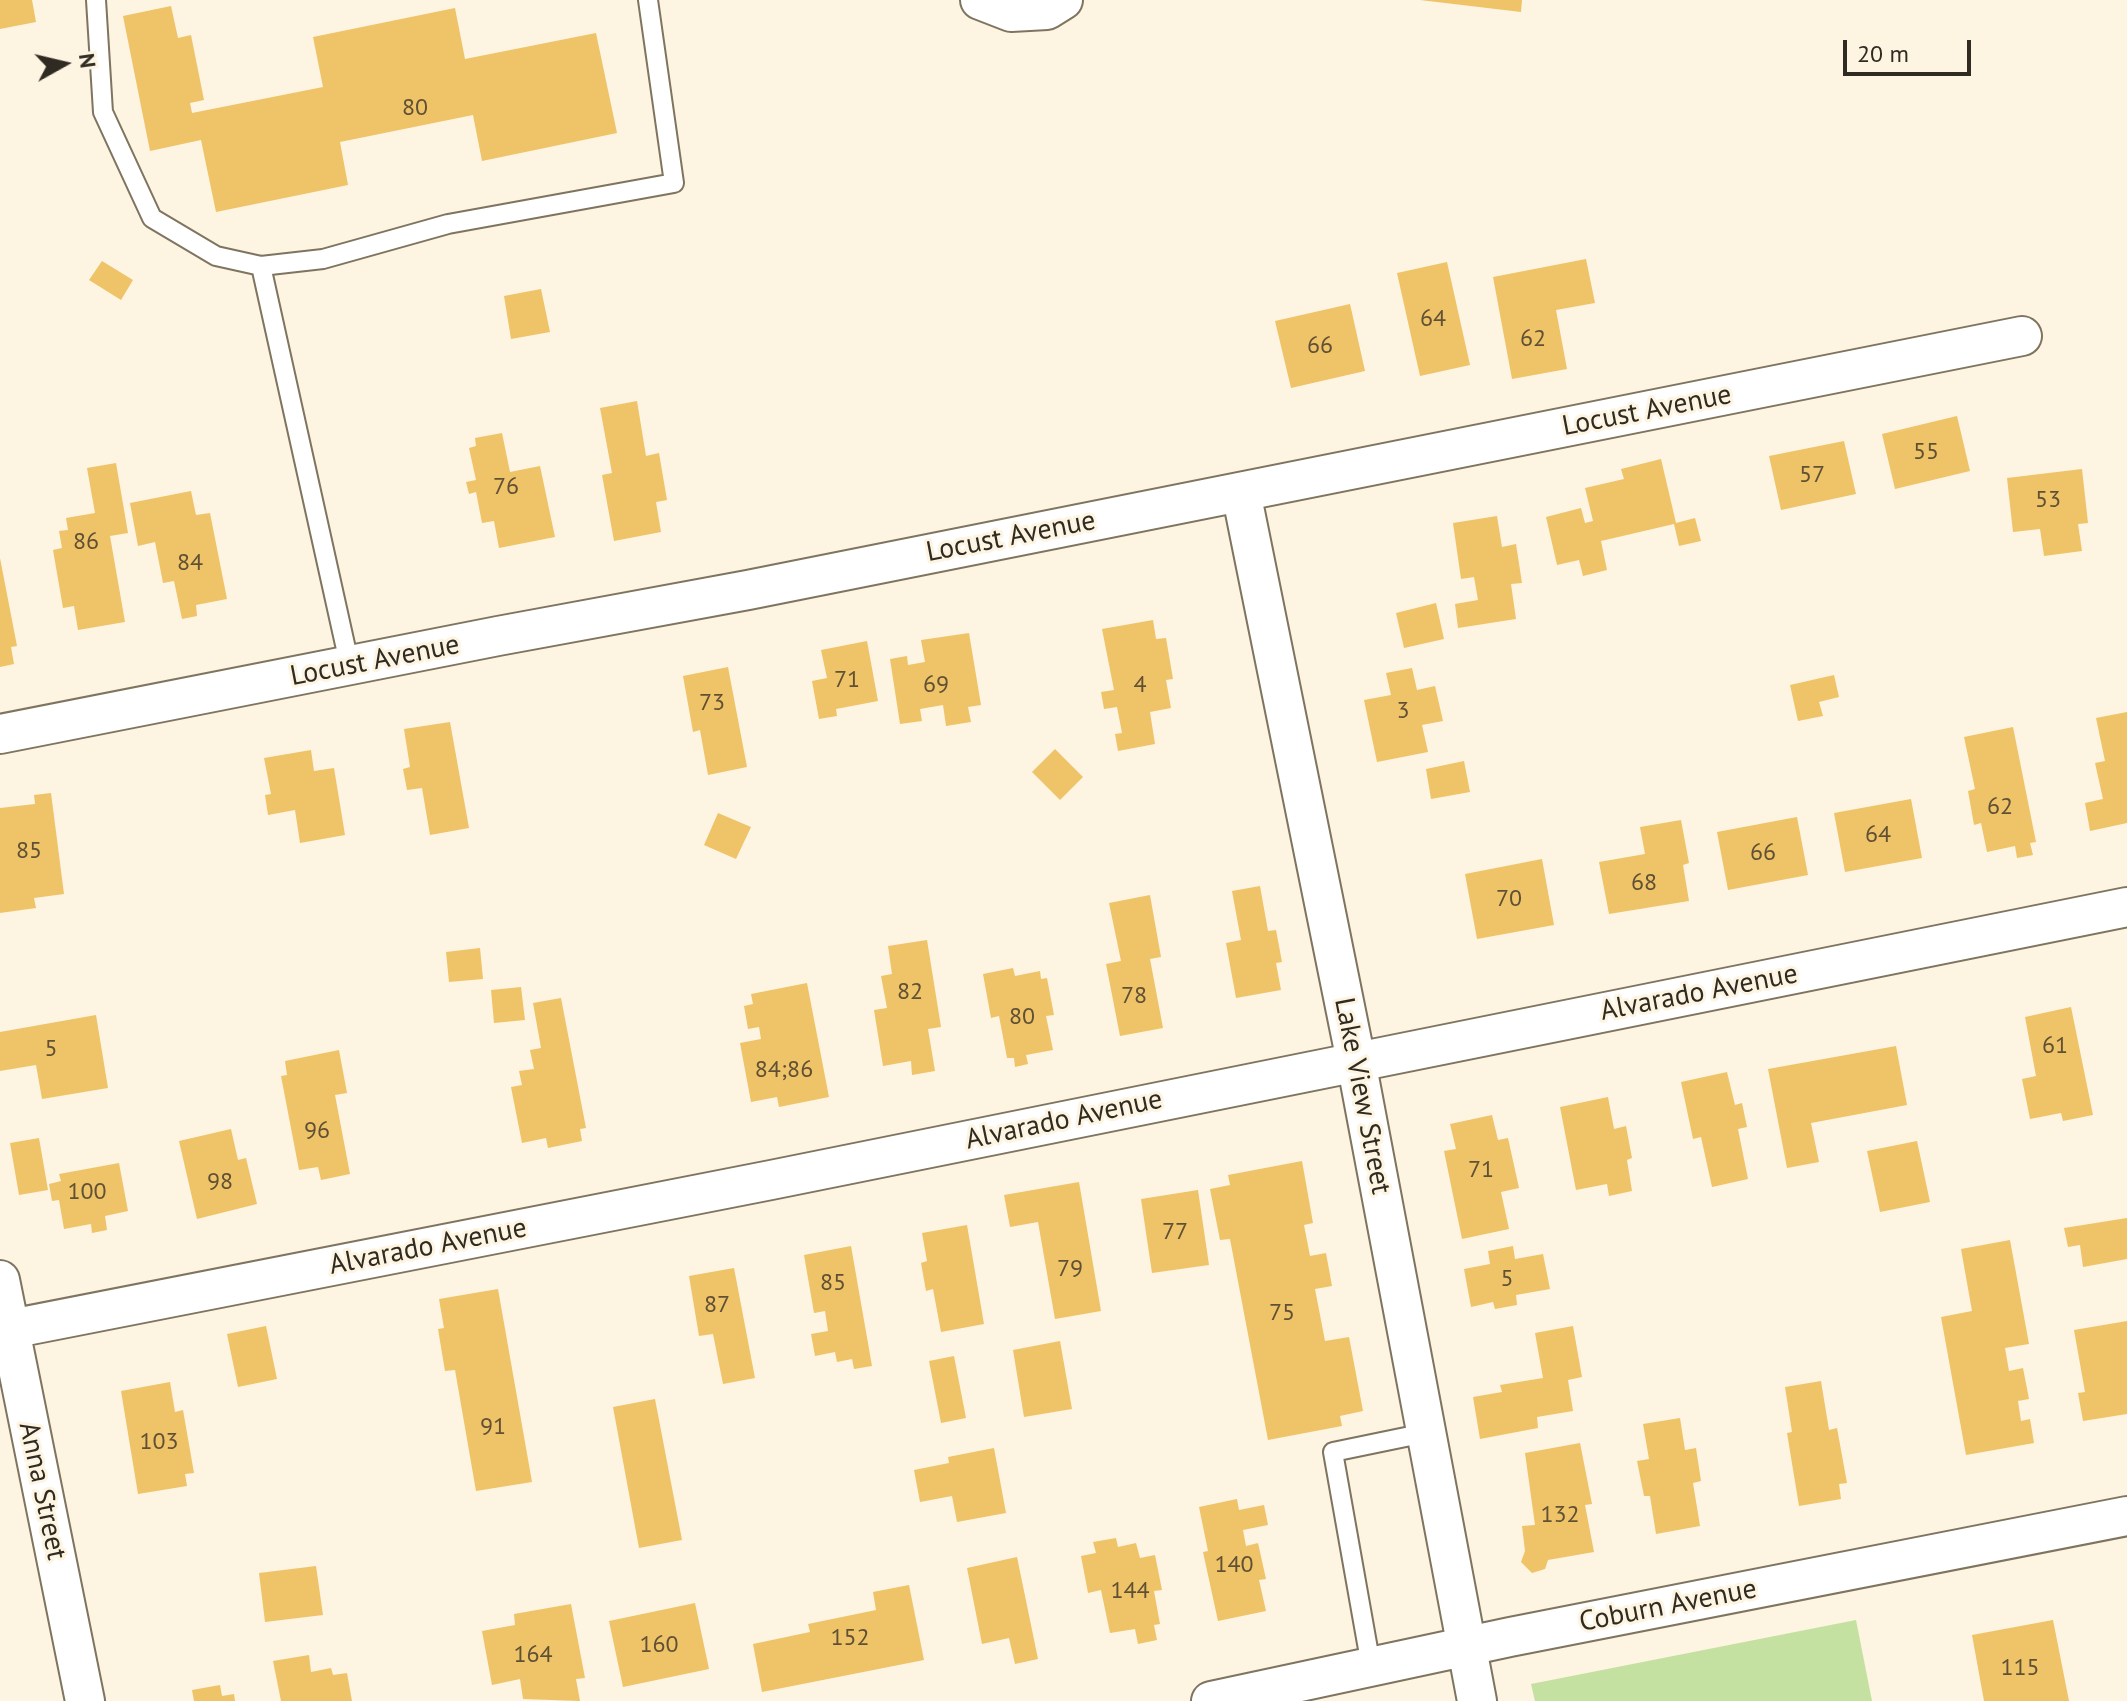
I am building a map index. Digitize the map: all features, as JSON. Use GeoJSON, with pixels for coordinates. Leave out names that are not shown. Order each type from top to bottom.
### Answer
{"type":"FeatureCollection","features":[{"type":"Feature","properties":{"kind":"street"},"geometry":{"type":"LineString","coordinates":[[980,0],[1011,12],[1047,10],[1063,0]]}},
{"type":"Feature","properties":{"kind":"street","name":"Locust Avenue"},"geometry":{"type":"LineString","coordinates":[[0,734],[2022,336]]}},
{"type":"Feature","properties":{"kind":"street","name":"Lake View Street"},"geometry":{"type":"LineString","coordinates":[[1241,492],[1356,1061],[1477,1701]]}},
{"type":"Feature","properties":{"kind":"street","name":"Alvarado Avenue"},"geometry":{"type":"LineString","coordinates":[[4,1330],[2127,907]]}},
{"type":"Feature","properties":{"kind":"street","name":"Anna Street"},"geometry":{"type":"LineString","coordinates":[[0,1280],[4,1330],[85,1701]]}},
{"type":"Feature","properties":{"kind":"street","name":"Coburn Avenue"},"geometry":{"type":"LineString","coordinates":[[1211,1701],[1371,1666],[2127,1516]]}},
{"type":"Feature","properties":{"kind":"lane"},"geometry":{"type":"LineString","coordinates":[[96,0],[103,112],[152,218],[216,256],[261,266],[323,259],[448,224],[674,183],[648,0]]}},
{"type":"Feature","properties":{"kind":"lane"},"geometry":{"type":"LineString","coordinates":[[261,266],[350,667]]}},
{"type":"Feature","properties":{"kind":"lane"},"geometry":{"type":"LineString","coordinates":[[1371,1666],[1333,1452],[1425,1433]]}},
{"type":"Feature","properties":{"kind":"green space"},"geometry":{"type":"Polygon","coordinates":[[[1856,1620],[1872,1701],[1535,1701],[1531,1684],[1856,1620]]]}},
{"type":"Feature","properties":{"kind":"building"},"geometry":{"type":"Polygon","coordinates":[[[0,0],[32,0],[36,22],[0,29],[0,0]]]}},
{"type":"Feature","properties":{"kind":"building"},"geometry":{"type":"Polygon","coordinates":[[[1420,0],[1522,0],[1521,12],[1420,0]]]}},
{"type":"Feature","properties":{"kind":"building"},"geometry":{"type":"Polygon","coordinates":[[[171,6],[178,38],[191,35],[204,100],[190,103],[192,113],[323,87],[313,37],[455,8],[465,59],[596,33],[617,133],[482,161],[473,115],[340,142],[348,185],[216,212],[201,140],[150,151],[123,16],[171,6]]]}},
{"type":"Feature","properties":{"kind":"building"},"geometry":{"type":"Polygon","coordinates":[[[1586,259],[1595,303],[1556,310],[1567,369],[1512,379],[1493,277],[1586,259]]]}},
{"type":"Feature","properties":{"kind":"building"},"geometry":{"type":"Polygon","coordinates":[[[102,261],[133,280],[121,300],[89,280],[102,261]]]}},
{"type":"Feature","properties":{"kind":"building"},"geometry":{"type":"Polygon","coordinates":[[[1447,262],[1470,365],[1420,376],[1397,273],[1447,262]]]}},
{"type":"Feature","properties":{"kind":"building"},"geometry":{"type":"Polygon","coordinates":[[[541,289],[550,332],[511,339],[504,296],[541,289]]]}},
{"type":"Feature","properties":{"kind":"building"},"geometry":{"type":"Polygon","coordinates":[[[1350,304],[1365,371],[1291,388],[1275,321],[1350,304]]]}},
{"type":"Feature","properties":{"kind":"building"},"geometry":{"type":"Polygon","coordinates":[[[637,401],[646,456],[659,453],[667,500],[656,502],[661,532],[614,541],[602,475],[612,473],[600,408],[637,401]]]}},
{"type":"Feature","properties":{"kind":"building"},"geometry":{"type":"Polygon","coordinates":[[[1957,416],[1970,471],[1895,489],[1882,434],[1957,416]]]}},
{"type":"Feature","properties":{"kind":"building"},"geometry":{"type":"Polygon","coordinates":[[[502,433],[510,472],[540,466],[555,537],[499,548],[494,521],[482,523],[476,492],[469,494],[466,482],[476,480],[469,448],[476,446],[475,438],[502,433]]]}},
{"type":"Feature","properties":{"kind":"building"},"geometry":{"type":"Polygon","coordinates":[[[1844,441],[1856,494],[1781,510],[1769,456],[1844,441]]]}},
{"type":"Feature","properties":{"kind":"building"},"geometry":{"type":"Polygon","coordinates":[[[1661,459],[1676,523],[1695,518],[1701,541],[1679,546],[1674,524],[1601,541],[1607,570],[1583,576],[1579,560],[1557,565],[1546,517],[1581,508],[1585,523],[1593,521],[1585,488],[1624,479],[1621,469],[1661,459]]]}},
{"type":"Feature","properties":{"kind":"building"},"geometry":{"type":"Polygon","coordinates":[[[116,463],[128,533],[110,536],[125,622],[78,630],[74,606],[63,608],[53,550],[62,548],[59,531],[68,530],[66,518],[95,513],[87,468],[116,463]]]}},
{"type":"Feature","properties":{"kind":"building"},"geometry":{"type":"Polygon","coordinates":[[[2082,469],[2088,523],[2078,524],[2082,551],[2044,556],[2040,529],[2013,532],[2007,478],[2082,469]]]}},
{"type":"Feature","properties":{"kind":"building"},"geometry":{"type":"Polygon","coordinates":[[[191,491],[196,515],[210,513],[227,599],[196,605],[197,616],[182,619],[174,581],[163,583],[155,542],[138,546],[130,503],[191,491]]]}},
{"type":"Feature","properties":{"kind":"building"},"geometry":{"type":"Polygon","coordinates":[[[1497,516],[1502,547],[1516,544],[1522,583],[1511,584],[1516,619],[1458,628],[1455,604],[1478,600],[1474,577],[1461,579],[1453,523],[1497,516]]]}},
{"type":"Feature","properties":{"kind":"building"},"geometry":{"type":"Polygon","coordinates":[[[0,558],[17,646],[11,647],[14,664],[0,667],[0,558]]]}},
{"type":"Feature","properties":{"kind":"building"},"geometry":{"type":"Polygon","coordinates":[[[1436,603],[1444,639],[1404,648],[1396,613],[1436,603]]]}},
{"type":"Feature","properties":{"kind":"building"},"geometry":{"type":"Polygon","coordinates":[[[1153,620],[1156,639],[1166,638],[1173,679],[1166,680],[1171,708],[1150,712],[1155,744],[1118,751],[1115,734],[1122,733],[1117,707],[1104,709],[1101,692],[1114,690],[1102,629],[1153,620]]]}},
{"type":"Feature","properties":{"kind":"building"},"geometry":{"type":"Polygon","coordinates":[[[969,633],[981,705],[968,707],[971,722],[946,726],[943,705],[920,709],[922,721],[900,724],[890,659],[907,656],[908,665],[925,662],[921,640],[969,633]]]}},
{"type":"Feature","properties":{"kind":"building"},"geometry":{"type":"Polygon","coordinates":[[[867,641],[878,701],[836,709],[837,716],[819,719],[812,681],[827,678],[821,650],[867,641]]]}},
{"type":"Feature","properties":{"kind":"building"},"geometry":{"type":"Polygon","coordinates":[[[728,667],[747,767],[708,775],[700,730],[693,732],[683,676],[728,667]]]}},
{"type":"Feature","properties":{"kind":"building"},"geometry":{"type":"Polygon","coordinates":[[[1412,668],[1417,690],[1435,686],[1443,721],[1422,725],[1428,752],[1377,762],[1364,700],[1391,695],[1386,673],[1412,668]]]}},
{"type":"Feature","properties":{"kind":"building"},"geometry":{"type":"Polygon","coordinates":[[[1834,675],[1839,697],[1819,702],[1823,716],[1798,721],[1790,685],[1834,675]]]}},
{"type":"Feature","properties":{"kind":"building"},"geometry":{"type":"Polygon","coordinates":[[[2127,712],[2127,823],[2090,831],[2085,803],[2103,799],[2095,763],[2105,761],[2096,718],[2127,712]]]}},
{"type":"Feature","properties":{"kind":"building"},"geometry":{"type":"Polygon","coordinates":[[[450,722],[469,828],[430,835],[422,788],[407,790],[403,769],[410,767],[404,729],[450,722]]]}},
{"type":"Feature","properties":{"kind":"building"},"geometry":{"type":"Polygon","coordinates":[[[2013,727],[2036,842],[2030,843],[2033,855],[2017,858],[2015,846],[1987,852],[1981,823],[1974,825],[1968,791],[1975,789],[1964,737],[2013,727]]]}},
{"type":"Feature","properties":{"kind":"building"},"geometry":{"type":"Polygon","coordinates":[[[1055,749],[1083,777],[1060,800],[1032,772],[1055,749]]]}},
{"type":"Feature","properties":{"kind":"building"},"geometry":{"type":"Polygon","coordinates":[[[311,750],[314,771],[334,768],[345,835],[300,843],[295,810],[268,815],[265,795],[271,794],[264,758],[311,750]]]}},
{"type":"Feature","properties":{"kind":"building"},"geometry":{"type":"Polygon","coordinates":[[[1464,761],[1470,792],[1431,799],[1426,769],[1464,761]]]}},
{"type":"Feature","properties":{"kind":"building"},"geometry":{"type":"Polygon","coordinates":[[[51,793],[64,894],[34,898],[36,908],[0,913],[0,808],[35,804],[34,795],[51,793]]]}},
{"type":"Feature","properties":{"kind":"building"},"geometry":{"type":"Polygon","coordinates":[[[1911,799],[1922,858],[1845,872],[1834,813],[1911,799]]]}},
{"type":"Feature","properties":{"kind":"building"},"geometry":{"type":"Polygon","coordinates":[[[718,813],[751,827],[736,859],[704,845],[718,813]]]}},
{"type":"Feature","properties":{"kind":"building"},"geometry":{"type":"Polygon","coordinates":[[[1797,817],[1808,875],[1728,890],[1717,832],[1797,817]]]}},
{"type":"Feature","properties":{"kind":"building"},"geometry":{"type":"Polygon","coordinates":[[[1681,820],[1689,863],[1683,865],[1689,901],[1609,914],[1599,862],[1645,854],[1640,827],[1681,820]]]}},
{"type":"Feature","properties":{"kind":"building"},"geometry":{"type":"Polygon","coordinates":[[[1542,859],[1554,925],[1477,939],[1465,874],[1542,859]]]}},
{"type":"Feature","properties":{"kind":"building"},"geometry":{"type":"Polygon","coordinates":[[[1260,886],[1268,931],[1276,930],[1282,962],[1276,963],[1281,990],[1236,998],[1226,943],[1241,940],[1232,891],[1260,886]]]}},
{"type":"Feature","properties":{"kind":"building"},"geometry":{"type":"Polygon","coordinates":[[[1150,895],[1161,957],[1150,959],[1163,1028],[1120,1036],[1106,964],[1121,961],[1109,903],[1150,895]]]}},
{"type":"Feature","properties":{"kind":"building"},"geometry":{"type":"Polygon","coordinates":[[[927,940],[941,1027],[928,1029],[935,1071],[912,1075],[911,1061],[883,1066],[874,1010],[887,1008],[881,976],[892,974],[888,946],[927,940]]]}},
{"type":"Feature","properties":{"kind":"building"},"geometry":{"type":"Polygon","coordinates":[[[480,948],[483,979],[449,982],[446,952],[480,948]]]}},
{"type":"Feature","properties":{"kind":"building"},"geometry":{"type":"Polygon","coordinates":[[[1013,968],[1015,976],[1040,971],[1041,979],[1047,978],[1054,1015],[1046,1016],[1053,1050],[1026,1055],[1028,1064],[1015,1067],[1014,1058],[1007,1058],[999,1016],[991,1018],[983,974],[1013,968]]]}},
{"type":"Feature","properties":{"kind":"building"},"geometry":{"type":"Polygon","coordinates":[[[807,983],[829,1097],[779,1107],[777,1097],[751,1102],[740,1043],[761,1039],[759,1027],[748,1029],[744,1006],[753,1004],[751,994],[807,983]]]}},
{"type":"Feature","properties":{"kind":"building"},"geometry":{"type":"Polygon","coordinates":[[[521,987],[525,1020],[494,1023],[491,990],[521,987]]]}},
{"type":"Feature","properties":{"kind":"building"},"geometry":{"type":"Polygon","coordinates":[[[561,998],[586,1128],[580,1129],[582,1141],[548,1148],[546,1138],[522,1143],[511,1087],[522,1085],[519,1071],[534,1069],[530,1050],[541,1048],[533,1003],[561,998]]]}},
{"type":"Feature","properties":{"kind":"building"},"geometry":{"type":"Polygon","coordinates":[[[2071,1007],[2093,1115],[2063,1121],[2061,1113],[2030,1119],[2022,1079],[2036,1076],[2025,1017],[2071,1007]]]}},
{"type":"Feature","properties":{"kind":"building"},"geometry":{"type":"Polygon","coordinates":[[[96,1015],[108,1088],[42,1099],[36,1065],[0,1071],[0,1032],[96,1015]]]}},
{"type":"Feature","properties":{"kind":"building"},"geometry":{"type":"Polygon","coordinates":[[[1896,1046],[1907,1105],[1811,1123],[1819,1162],[1787,1168],[1768,1069],[1896,1046]]]}},
{"type":"Feature","properties":{"kind":"building"},"geometry":{"type":"Polygon","coordinates":[[[339,1050],[347,1093],[335,1095],[350,1174],[321,1180],[318,1167],[299,1170],[281,1076],[287,1075],[285,1061],[339,1050]]]}},
{"type":"Feature","properties":{"kind":"building"},"geometry":{"type":"Polygon","coordinates":[[[1727,1072],[1735,1105],[1742,1103],[1747,1127],[1738,1129],[1748,1179],[1712,1187],[1701,1137],[1693,1139],[1681,1082],[1727,1072]]]}},
{"type":"Feature","properties":{"kind":"building"},"geometry":{"type":"Polygon","coordinates":[[[1608,1097],[1614,1129],[1626,1126],[1632,1158],[1627,1160],[1632,1191],[1609,1196],[1607,1184],[1576,1190],[1560,1107],[1608,1097]]]}},
{"type":"Feature","properties":{"kind":"building"},"geometry":{"type":"Polygon","coordinates":[[[1492,1115],[1498,1140],[1508,1138],[1519,1188],[1501,1192],[1509,1229],[1462,1239],[1444,1151],[1456,1149],[1450,1124],[1492,1115]]]}},
{"type":"Feature","properties":{"kind":"building"},"geometry":{"type":"Polygon","coordinates":[[[231,1129],[238,1160],[246,1158],[257,1204],[197,1219],[179,1141],[231,1129]]]}},
{"type":"Feature","properties":{"kind":"building"},"geometry":{"type":"Polygon","coordinates":[[[39,1138],[48,1190],[19,1195],[10,1143],[39,1138]]]}},
{"type":"Feature","properties":{"kind":"building"},"geometry":{"type":"Polygon","coordinates":[[[1917,1141],[1930,1202],[1880,1212],[1867,1151],[1917,1141]]]}},
{"type":"Feature","properties":{"kind":"building"},"geometry":{"type":"Polygon","coordinates":[[[1302,1161],[1313,1223],[1304,1225],[1310,1256],[1326,1253],[1332,1286],[1315,1289],[1325,1341],[1349,1337],[1363,1411],[1340,1416],[1342,1426],[1268,1440],[1230,1239],[1220,1240],[1210,1189],[1230,1185],[1228,1175],[1302,1161]]]}},
{"type":"Feature","properties":{"kind":"building"},"geometry":{"type":"Polygon","coordinates":[[[119,1163],[128,1211],[105,1216],[107,1230],[92,1233],[91,1224],[64,1229],[59,1200],[52,1201],[49,1184],[61,1181],[59,1174],[119,1163]]]}},
{"type":"Feature","properties":{"kind":"building"},"geometry":{"type":"Polygon","coordinates":[[[1079,1182],[1101,1311],[1055,1319],[1038,1222],[1010,1227],[1004,1195],[1079,1182]]]}},
{"type":"Feature","properties":{"kind":"building"},"geometry":{"type":"Polygon","coordinates":[[[1198,1190],[1209,1265],[1152,1273],[1141,1199],[1198,1190]]]}},
{"type":"Feature","properties":{"kind":"building"},"geometry":{"type":"Polygon","coordinates":[[[2127,1218],[2127,1259],[2083,1267],[2080,1245],[2068,1247],[2064,1228],[2127,1218]]]}},
{"type":"Feature","properties":{"kind":"building"},"geometry":{"type":"Polygon","coordinates":[[[967,1225],[984,1324],[941,1332],[933,1289],[926,1291],[921,1263],[927,1261],[922,1233],[967,1225]]]}},
{"type":"Feature","properties":{"kind":"building"},"geometry":{"type":"Polygon","coordinates":[[[2010,1240],[2029,1344],[2005,1348],[2009,1371],[2023,1368],[2029,1399],[2018,1401],[2021,1421],[2030,1419],[2034,1443],[1966,1455],[1941,1317],[1972,1311],[1961,1249],[2010,1240]]]}},
{"type":"Feature","properties":{"kind":"building"},"geometry":{"type":"Polygon","coordinates":[[[851,1246],[872,1366],[854,1369],[852,1359],[837,1362],[835,1352],[815,1356],[811,1334],[828,1331],[825,1311],[814,1313],[804,1255],[851,1246]]]}},
{"type":"Feature","properties":{"kind":"building"},"geometry":{"type":"Polygon","coordinates":[[[1513,1246],[1515,1259],[1543,1254],[1550,1289],[1516,1295],[1517,1305],[1495,1309],[1493,1302],[1471,1307],[1464,1269],[1490,1264],[1488,1251],[1513,1246]]]}},
{"type":"Feature","properties":{"kind":"building"},"geometry":{"type":"Polygon","coordinates":[[[734,1268],[755,1378],[723,1384],[713,1334],[699,1336],[689,1276],[734,1268]]]}},
{"type":"Feature","properties":{"kind":"building"},"geometry":{"type":"Polygon","coordinates":[[[498,1289],[532,1482],[476,1491],[455,1370],[445,1371],[438,1329],[444,1328],[439,1299],[498,1289]]]}},
{"type":"Feature","properties":{"kind":"building"},"geometry":{"type":"Polygon","coordinates":[[[2127,1321],[2127,1414],[2083,1421],[2078,1393],[2085,1392],[2074,1330],[2127,1321]]]}},
{"type":"Feature","properties":{"kind":"building"},"geometry":{"type":"Polygon","coordinates":[[[266,1326],[277,1379],[238,1387],[227,1334],[266,1326]]]}},
{"type":"Feature","properties":{"kind":"building"},"geometry":{"type":"Polygon","coordinates":[[[1573,1326],[1582,1377],[1568,1380],[1573,1411],[1537,1417],[1538,1428],[1480,1439],[1473,1397],[1502,1392],[1500,1385],[1543,1378],[1535,1333],[1573,1326]]]}},
{"type":"Feature","properties":{"kind":"building"},"geometry":{"type":"Polygon","coordinates":[[[1060,1341],[1072,1409],[1024,1417],[1013,1350],[1060,1341]]]}},
{"type":"Feature","properties":{"kind":"building"},"geometry":{"type":"Polygon","coordinates":[[[954,1356],[966,1418],[941,1423],[929,1361],[954,1356]]]}},
{"type":"Feature","properties":{"kind":"building"},"geometry":{"type":"Polygon","coordinates":[[[1821,1381],[1829,1430],[1837,1428],[1847,1483],[1839,1484],[1841,1499],[1799,1506],[1787,1433],[1792,1432],[1785,1387],[1821,1381]]]}},
{"type":"Feature","properties":{"kind":"building"},"geometry":{"type":"Polygon","coordinates":[[[170,1382],[175,1412],[183,1410],[194,1473],[185,1474],[187,1486],[138,1494],[121,1391],[170,1382]]]}},
{"type":"Feature","properties":{"kind":"building"},"geometry":{"type":"Polygon","coordinates":[[[655,1399],[682,1540],[639,1548],[613,1407],[655,1399]]]}},
{"type":"Feature","properties":{"kind":"building"},"geometry":{"type":"Polygon","coordinates":[[[1680,1418],[1685,1450],[1696,1448],[1701,1481],[1693,1483],[1700,1526],[1656,1534],[1650,1496],[1644,1496],[1637,1461],[1649,1459],[1643,1424],[1680,1418]]]}},
{"type":"Feature","properties":{"kind":"building"},"geometry":{"type":"Polygon","coordinates":[[[1580,1443],[1592,1504],[1585,1505],[1594,1552],[1548,1560],[1545,1569],[1532,1573],[1521,1562],[1525,1551],[1522,1526],[1535,1525],[1525,1453],[1580,1443]]]}},
{"type":"Feature","properties":{"kind":"building"},"geometry":{"type":"Polygon","coordinates":[[[994,1448],[1006,1513],[957,1522],[952,1496],[920,1502],[914,1470],[949,1463],[948,1457],[994,1448]]]}},
{"type":"Feature","properties":{"kind":"building"},"geometry":{"type":"Polygon","coordinates":[[[1237,1499],[1239,1510],[1264,1505],[1268,1525],[1243,1530],[1246,1546],[1258,1543],[1266,1579],[1259,1580],[1266,1611],[1218,1621],[1203,1552],[1208,1551],[1199,1507],[1237,1499]]]}},
{"type":"Feature","properties":{"kind":"building"},"geometry":{"type":"Polygon","coordinates":[[[1116,1538],[1118,1547],[1136,1543],[1140,1558],[1155,1555],[1162,1590],[1154,1591],[1160,1624],[1154,1625],[1157,1640],[1138,1644],[1135,1629],[1110,1633],[1101,1590],[1088,1593],[1081,1556],[1096,1553],[1093,1542],[1116,1538]]]}},
{"type":"Feature","properties":{"kind":"building"},"geometry":{"type":"Polygon","coordinates":[[[1017,1557],[1038,1659],[1015,1664],[1009,1638],[982,1644],[967,1568],[1017,1557]]]}},
{"type":"Feature","properties":{"kind":"building"},"geometry":{"type":"Polygon","coordinates":[[[316,1566],[323,1615],[265,1622],[259,1573],[316,1566]]]}},
{"type":"Feature","properties":{"kind":"building"},"geometry":{"type":"Polygon","coordinates":[[[909,1585],[924,1660],[762,1692],[753,1644],[810,1632],[808,1624],[876,1610],[873,1592],[909,1585]]]}},
{"type":"Feature","properties":{"kind":"building"},"geometry":{"type":"Polygon","coordinates":[[[695,1603],[709,1669],[623,1687],[609,1621],[695,1603]]]}},
{"type":"Feature","properties":{"kind":"building"},"geometry":{"type":"Polygon","coordinates":[[[571,1604],[585,1678],[576,1679],[580,1701],[523,1699],[520,1679],[492,1685],[482,1631],[515,1625],[514,1614],[571,1604]]]}},
{"type":"Feature","properties":{"kind":"building"},"geometry":{"type":"Polygon","coordinates":[[[2053,1620],[2069,1701],[1984,1701],[1972,1635],[2053,1620]]]}},
{"type":"Feature","properties":{"kind":"building"},"geometry":{"type":"Polygon","coordinates":[[[309,1655],[311,1672],[331,1668],[333,1675],[347,1673],[352,1701],[281,1701],[273,1661],[309,1655]]]}},
{"type":"Feature","properties":{"kind":"building"},"geometry":{"type":"Polygon","coordinates":[[[220,1685],[222,1696],[234,1694],[235,1701],[194,1701],[192,1690],[220,1685]]]}}]}
